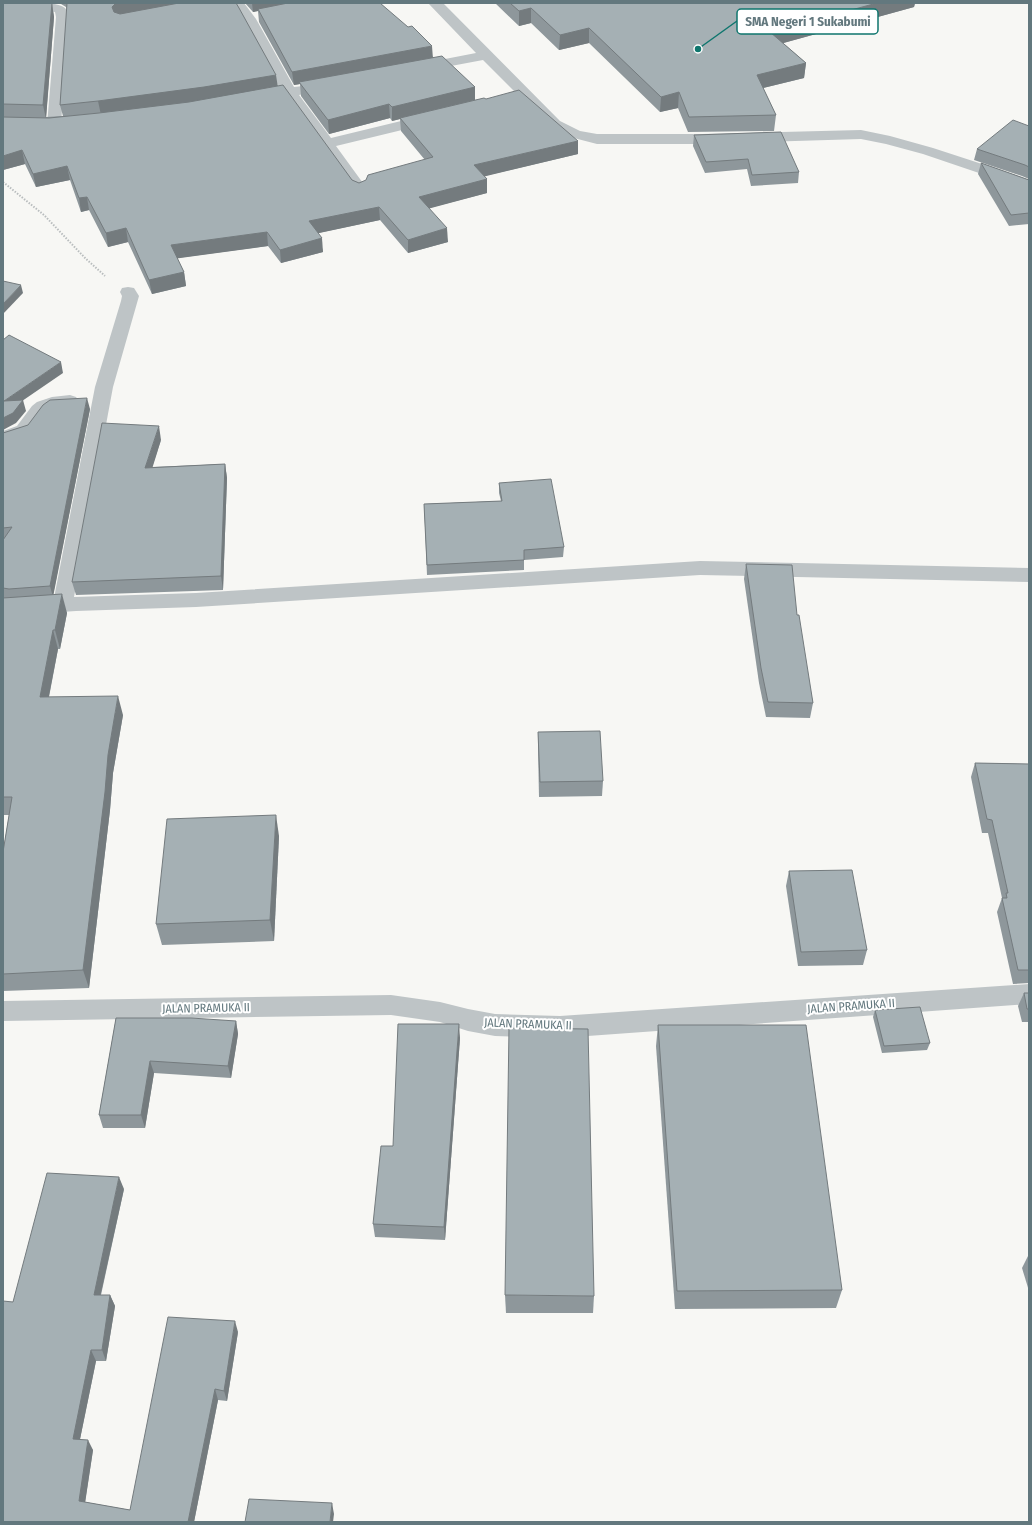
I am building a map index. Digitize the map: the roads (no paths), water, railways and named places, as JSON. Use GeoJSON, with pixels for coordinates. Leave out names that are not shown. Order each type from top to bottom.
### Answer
{"type":"FeatureCollection","features":[{"type":"Feature","properties":{"kind":"street"},"geometry":{"type":"LineString","coordinates":[[237,3],[249,19],[289,92],[360,190]]}},
{"type":"Feature","properties":{"kind":"street"},"geometry":{"type":"LineString","coordinates":[[435,3],[527,94],[555,124],[575,134],[597,139],[702,139],[851,134],[868,135],[884,138],[968,164],[1029,185]]}},
{"type":"Feature","properties":{"kind":"street"},"geometry":{"type":"LineString","coordinates":[[249,19],[264,16]]}},
{"type":"Feature","properties":{"kind":"street"},"geometry":{"type":"LineString","coordinates":[[403,71],[487,55]]}},
{"type":"Feature","properties":{"kind":"street"},"geometry":{"type":"LineString","coordinates":[[242,101],[320,86]]}},
{"type":"Feature","properties":{"kind":"street"},"geometry":{"type":"LineString","coordinates":[[512,98],[527,94]]}},
{"type":"Feature","properties":{"kind":"street"},"geometry":{"type":"LineString","coordinates":[[328,144],[442,115]]}},
{"type":"Feature","properties":{"kind":"street"},"geometry":{"type":"LineString","coordinates":[[63,604],[104,387],[130,301],[131,296],[128,292]]}},
{"type":"Feature","properties":{"kind":"street"},"geometry":{"type":"LineString","coordinates":[[3,437],[24,430],[38,410],[43,406],[67,401],[82,402],[91,400],[98,396],[104,387]]}},
{"type":"Feature","properties":{"kind":"street"},"geometry":{"type":"LineString","coordinates":[[3,609],[63,604],[196,600],[700,568],[1029,575]]}},
{"type":"Feature","properties":{"kind":"street","name":"JALAN PRAMUKA II"},"geometry":{"type":"LineString","coordinates":[[3,1011],[391,1005],[440,1012],[468,1020],[495,1025],[560,1026],[1029,994]]}},
{"type":"Feature","properties":{"kind":"lane"},"geometry":{"type":"LineString","coordinates":[[3,6],[32,5],[56,7],[60,10],[62,17],[53,125]]}},
{"type":"Feature","properties":{"kind":"place","name":"SMA Negeri 1 Sukabumi"},"geometry":{"type":"Point","coordinates":[698,49]}}]}
